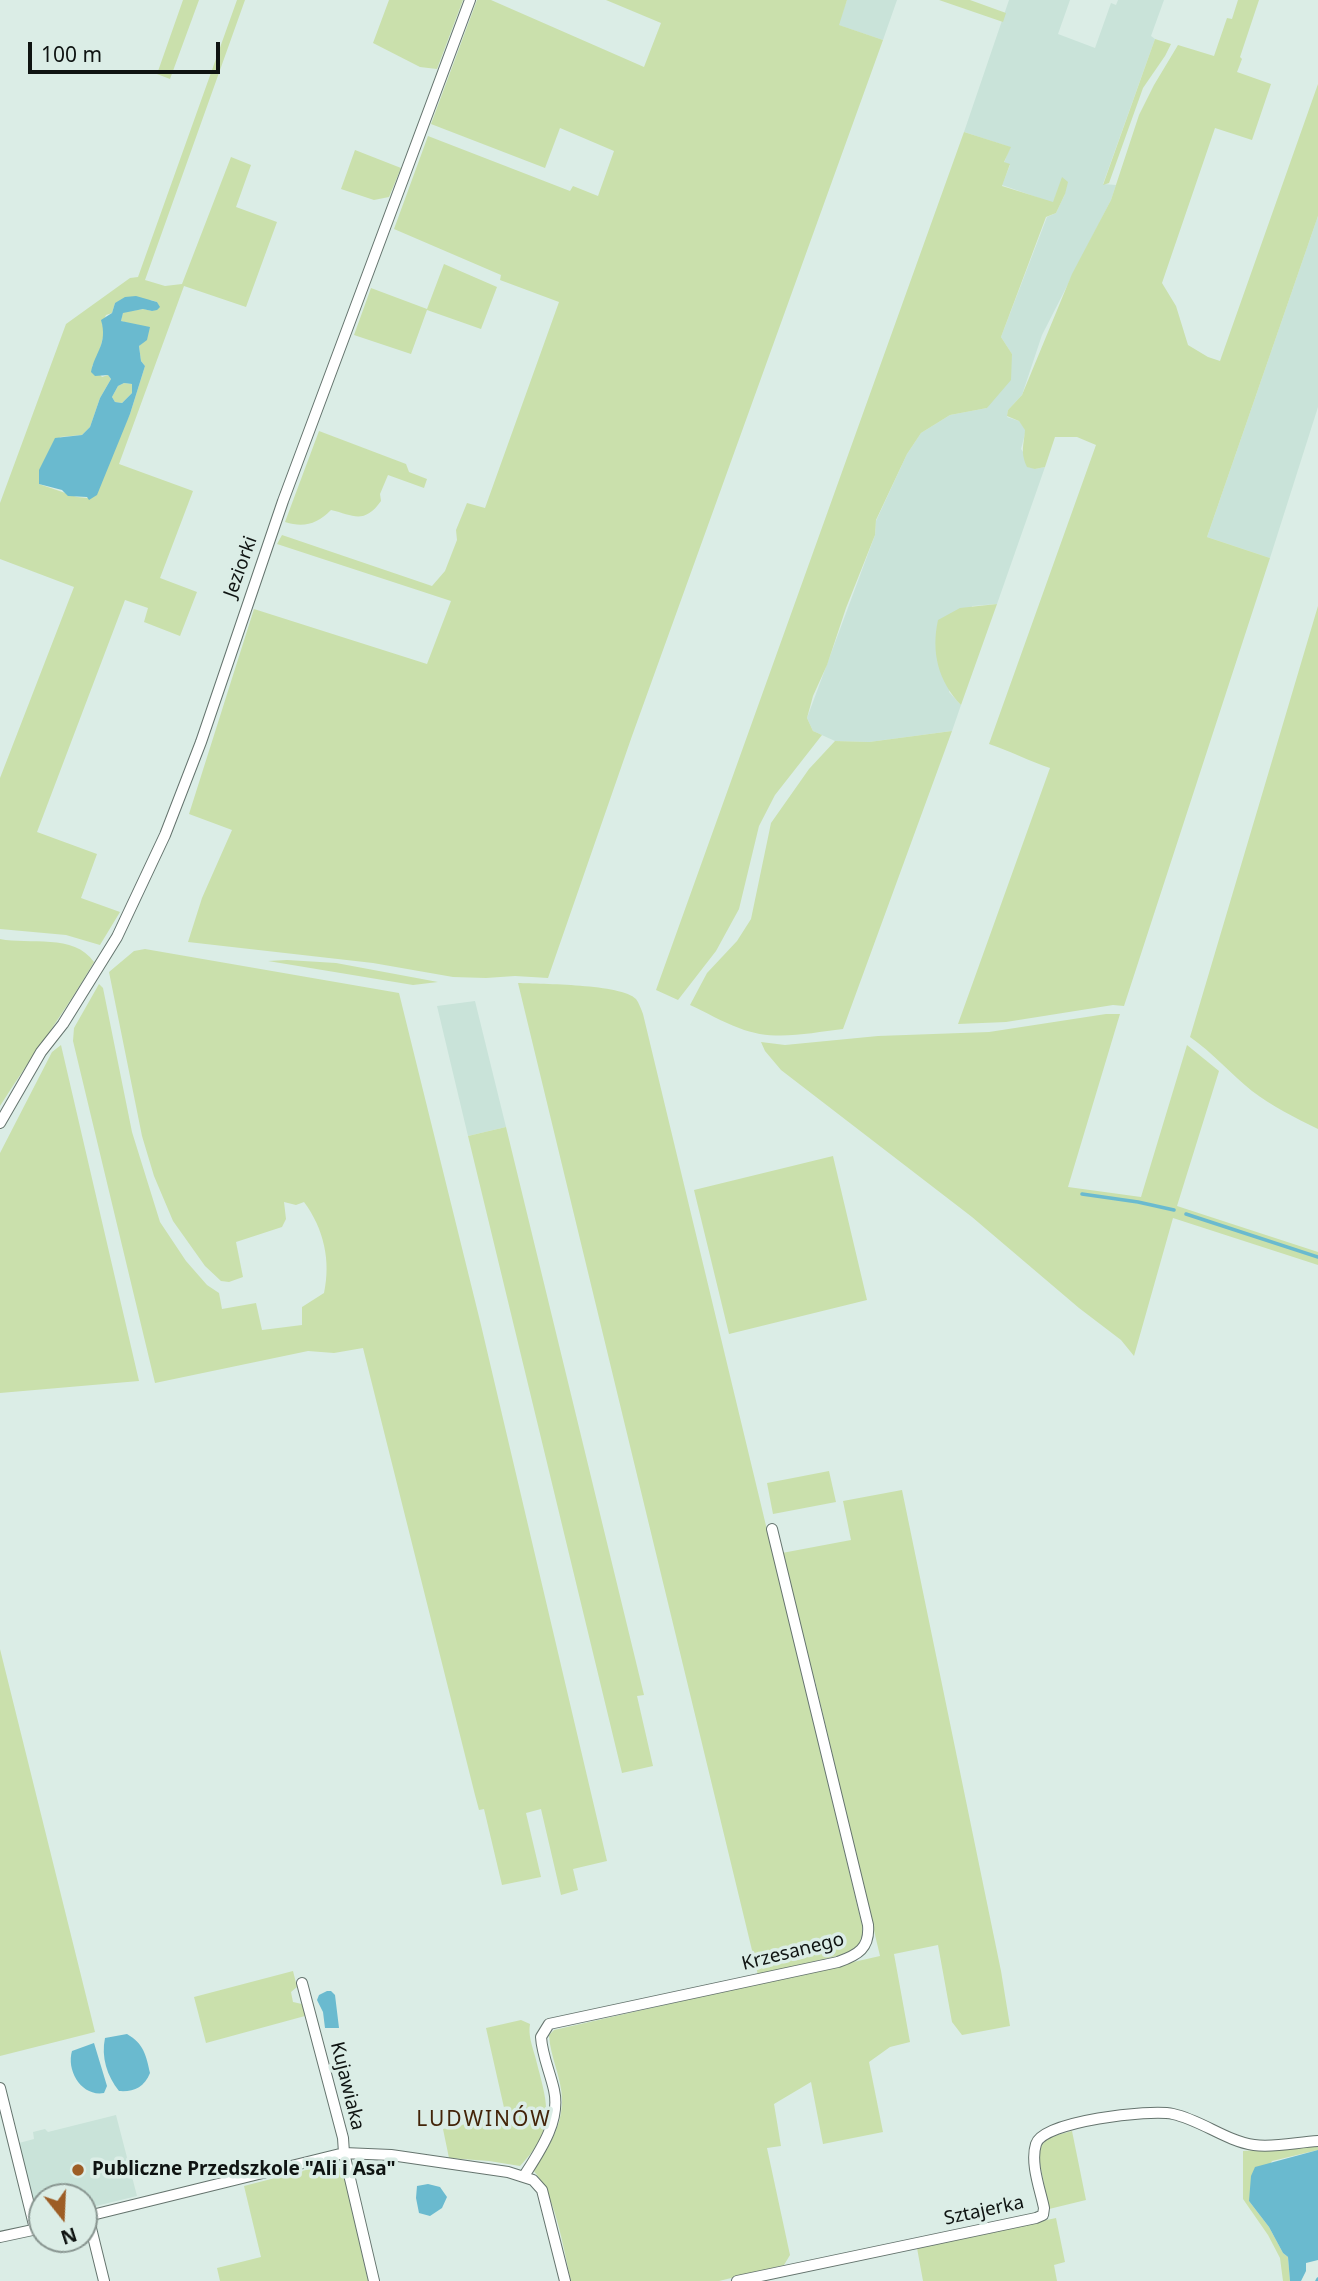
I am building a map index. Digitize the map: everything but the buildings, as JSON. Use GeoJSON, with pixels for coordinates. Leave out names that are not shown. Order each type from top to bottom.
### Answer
{"type":"FeatureCollection","features":[{"type":"Feature","properties":{"kind":"street","name":"Jeziorki"},"geometry":{"type":"LineString","coordinates":[[0,1123],[41,1052],[117,937],[165,835],[201,742],[283,500],[470,0]]}},
{"type":"Feature","properties":{"kind":"street","name":"Krzesanego"},"geometry":{"type":"LineString","coordinates":[[524,2176],[542,2148],[552,2123],[555,2094],[541,2037],[549,2024],[838,1962],[855,1956],[867,1942],[868,1925],[772,1529]]}},
{"type":"Feature","properties":{"kind":"street","name":"Kujawiaka"},"geometry":{"type":"LineString","coordinates":[[302,1983],[343,2138],[344,2153],[374,2281]]}},
{"type":"Feature","properties":{"kind":"street"},"geometry":{"type":"LineString","coordinates":[[0,2088],[28,2189]]}},
{"type":"Feature","properties":{"kind":"street","name":"Sztajerka"},"geometry":{"type":"LineString","coordinates":[[737,2281],[1037,2218],[1043,2215],[1044,2208],[1033,2157],[1036,2142],[1046,2133],[1089,2121],[1129,2114],[1172,2114],[1254,2145],[1318,2141]]}},
{"type":"Feature","properties":{"kind":"street"},"geometry":{"type":"LineString","coordinates":[[98,2213],[344,2153],[391,2155],[524,2176],[533,2180],[542,2190],[565,2281]]}},
{"type":"Feature","properties":{"kind":"street"},"geometry":{"type":"LineString","coordinates":[[0,2237],[28,2231]]}},
{"type":"Feature","properties":{"kind":"street"},"geometry":{"type":"LineString","coordinates":[[96,2253],[104,2281]]}},
{"type":"Feature","properties":{"kind":"shaded area"},"geometry":{"type":"Polygon","coordinates":[[[847,0],[897,0],[883,40],[838,25],[847,0]]]}},
{"type":"Feature","properties":{"kind":"shaded area"},"geometry":{"type":"Polygon","coordinates":[[[1009,0],[1070,0],[1058,34],[1095,48],[1111,3],[1116,5],[1118,0],[1164,0],[1151,36],[1155,39],[1103,184],[1116,185],[1111,200],[1042,335],[1022,395],[1008,410],[1007,417],[1019,421],[1026,430],[1021,449],[1035,469],[1045,467],[997,604],[972,606],[949,692],[961,705],[952,731],[869,742],[835,741],[813,731],[807,718],[875,535],[876,521],[907,454],[921,433],[950,415],[987,408],[1012,354],[1001,337],[1047,217],[1056,213],[1065,194],[1063,178],[1053,203],[1002,185],[1010,165],[1004,163],[1010,147],[964,132],[1009,0]]]}},
{"type":"Feature","properties":{"kind":"shaded area"},"geometry":{"type":"Polygon","coordinates":[[[1318,216],[1318,407],[1270,558],[1207,537],[1318,216]]]}},
{"type":"Feature","properties":{"kind":"shaded area"},"geometry":{"type":"Polygon","coordinates":[[[475,1001],[506,1127],[468,1136],[437,1006],[475,1001]]]}},
{"type":"Feature","properties":{"kind":"shaded area","name":"Publiczne Przedszkole \"Ali i Asa\""},"geometry":{"type":"Polygon","coordinates":[[[116,2115],[137,2196],[98,2206],[98,2183],[29,2183],[19,2143],[34,2139],[33,2132],[45,2129],[48,2132],[116,2115]]]}},
{"type":"Feature","properties":{"kind":"green space"},"geometry":{"type":"Polygon","coordinates":[[[183,0],[199,0],[170,79],[157,74],[183,0]]]}},
{"type":"Feature","properties":{"kind":"green space"},"geometry":{"type":"Polygon","coordinates":[[[237,0],[245,0],[145,280],[165,286],[182,284],[231,157],[251,165],[236,207],[277,222],[246,307],[184,286],[119,464],[193,491],[160,578],[197,592],[180,636],[144,622],[148,608],[125,600],[37,832],[97,854],[81,898],[120,912],[100,945],[66,935],[0,929],[0,778],[74,587],[0,559],[0,503],[66,324],[130,278],[138,277],[237,0]],[[151,300],[115,303],[112,313],[106,315],[102,324],[105,330],[97,360],[92,366],[102,377],[108,375],[111,379],[100,398],[90,427],[82,435],[60,437],[39,484],[88,498],[130,414],[145,366],[141,361],[139,346],[144,341],[131,324],[121,321],[123,312],[144,309],[152,311],[159,307],[157,302],[151,300]]]}},
{"type":"Feature","properties":{"kind":"green space"},"geometry":{"type":"Polygon","coordinates":[[[389,0],[463,0],[437,69],[420,67],[373,43],[389,0]]]}},
{"type":"Feature","properties":{"kind":"green space"},"geometry":{"type":"Polygon","coordinates":[[[477,0],[491,0],[644,67],[661,23],[606,0],[847,0],[839,25],[883,40],[632,736],[548,978],[453,977],[373,963],[188,942],[202,898],[232,830],[189,814],[254,609],[427,664],[451,601],[277,544],[282,535],[432,586],[445,571],[457,540],[456,530],[467,503],[485,508],[559,302],[500,280],[501,275],[394,229],[428,136],[570,191],[573,186],[598,196],[614,151],[560,128],[545,168],[431,124],[477,0]]]}},
{"type":"Feature","properties":{"kind":"green space"},"geometry":{"type":"Polygon","coordinates":[[[939,0],[970,0],[1006,13],[1003,22],[939,0]]]}},
{"type":"Feature","properties":{"kind":"green space"},"geometry":{"type":"Polygon","coordinates":[[[1238,0],[1259,0],[1237,72],[1271,84],[1252,140],[1215,128],[1162,283],[1176,306],[1188,345],[1220,361],[1318,84],[1318,216],[1207,537],[1270,558],[1124,1006],[1113,1005],[1006,1022],[958,1024],[1050,768],[989,744],[1096,445],[1077,437],[1055,437],[1045,467],[1027,467],[1023,453],[1025,430],[1019,421],[1007,416],[1008,410],[1022,395],[1072,274],[1111,200],[1139,115],[1154,85],[1178,45],[1214,56],[1227,18],[1232,19],[1238,0]]]}},
{"type":"Feature","properties":{"kind":"green space"},"geometry":{"type":"Polygon","coordinates":[[[1155,39],[1171,44],[1143,88],[1109,183],[1103,185],[1155,39]]]}},
{"type":"Feature","properties":{"kind":"green space"},"geometry":{"type":"Polygon","coordinates":[[[964,132],[1011,147],[1004,162],[1010,164],[1002,186],[1053,202],[1062,177],[1068,182],[1056,213],[1046,217],[1001,337],[1012,354],[1011,380],[987,408],[950,415],[921,433],[907,454],[876,520],[875,535],[813,696],[807,718],[813,731],[822,735],[775,795],[759,826],[739,909],[716,951],[678,1000],[656,990],[964,132]]]}},
{"type":"Feature","properties":{"kind":"green space"},"geometry":{"type":"Polygon","coordinates":[[[355,150],[401,168],[389,197],[374,200],[341,189],[355,150]]]}},
{"type":"Feature","properties":{"kind":"green space"},"geometry":{"type":"Polygon","coordinates":[[[444,264],[497,287],[481,329],[427,310],[411,354],[354,335],[371,288],[427,309],[444,264]]]}},
{"type":"Feature","properties":{"kind":"green space"},"geometry":{"type":"Polygon","coordinates":[[[124,383],[132,384],[132,393],[122,403],[115,402],[112,397],[118,386],[124,383]]]}},
{"type":"Feature","properties":{"kind":"green space"},"geometry":{"type":"Polygon","coordinates":[[[319,431],[406,464],[409,472],[427,479],[424,488],[388,475],[380,494],[381,501],[364,516],[352,516],[331,510],[310,524],[285,522],[319,431]]]}},
{"type":"Feature","properties":{"kind":"green space"},"geometry":{"type":"Polygon","coordinates":[[[997,604],[961,705],[947,686],[938,666],[935,643],[938,620],[960,608],[997,604]]]}},
{"type":"Feature","properties":{"kind":"green space"},"geometry":{"type":"Polygon","coordinates":[[[1318,606],[1318,1129],[1260,1096],[1190,1037],[1318,606]]]}},
{"type":"Feature","properties":{"kind":"green space"},"geometry":{"type":"Polygon","coordinates":[[[952,731],[843,1029],[765,1035],[733,1026],[690,1005],[707,973],[737,941],[751,919],[771,823],[809,769],[835,741],[869,742],[952,731]]]}},
{"type":"Feature","properties":{"kind":"green space"},"geometry":{"type":"Polygon","coordinates":[[[0,939],[63,944],[75,947],[94,962],[0,1106],[0,939]]]}},
{"type":"Feature","properties":{"kind":"green space"},"geometry":{"type":"Polygon","coordinates":[[[145,949],[399,993],[481,1325],[607,1861],[573,1869],[578,1890],[561,1895],[541,1809],[526,1813],[541,1877],[502,1885],[484,1809],[479,1810],[475,1795],[363,1348],[334,1353],[308,1351],[155,1383],[73,1041],[74,1028],[99,984],[103,988],[132,1132],[160,1222],[186,1261],[207,1285],[219,1293],[222,1309],[256,1303],[262,1330],[302,1325],[302,1307],[324,1293],[327,1269],[321,1234],[304,1202],[296,1205],[284,1202],[286,1219],[282,1227],[236,1242],[243,1277],[229,1282],[221,1281],[205,1266],[173,1221],[154,1176],[142,1136],[109,972],[134,951],[145,949]]]}},
{"type":"Feature","properties":{"kind":"green space"},"geometry":{"type":"Polygon","coordinates":[[[268,961],[336,963],[438,982],[413,985],[268,961]]]}},
{"type":"Feature","properties":{"kind":"green space"},"geometry":{"type":"Polygon","coordinates":[[[518,983],[615,990],[636,999],[643,1014],[862,1925],[857,1947],[850,1953],[758,1975],[518,983]]]}},
{"type":"Feature","properties":{"kind":"green space"},"geometry":{"type":"Polygon","coordinates":[[[1120,1014],[1068,1187],[1141,1197],[1187,1045],[1219,1071],[1177,1206],[1318,1252],[1318,1265],[1173,1218],[1134,1356],[1121,1340],[972,1217],[781,1070],[761,1042],[785,1045],[878,1036],[989,1032],[1120,1014]]]}},
{"type":"Feature","properties":{"kind":"green space"},"geometry":{"type":"Polygon","coordinates":[[[61,1045],[139,1381],[0,1393],[0,1153],[52,1052],[61,1045]]]}},
{"type":"Feature","properties":{"kind":"green space"},"geometry":{"type":"Polygon","coordinates":[[[506,1127],[644,1695],[637,1696],[653,1766],[622,1773],[468,1136],[506,1127]]]}},
{"type":"Feature","properties":{"kind":"green space"},"geometry":{"type":"Polygon","coordinates":[[[833,1156],[867,1300],[729,1334],[694,1190],[833,1156]]]}},
{"type":"Feature","properties":{"kind":"green space"},"geometry":{"type":"Polygon","coordinates":[[[829,1471],[836,1502],[773,1514],[767,1483],[829,1471]]]}},
{"type":"Feature","properties":{"kind":"green space"},"geometry":{"type":"Polygon","coordinates":[[[902,1490],[1010,2026],[962,2035],[952,2022],[938,1945],[894,1954],[910,2042],[890,2047],[869,2062],[883,2132],[823,2144],[811,2082],[774,2104],[781,2146],[767,2148],[790,2255],[784,2265],[719,2281],[571,2281],[553,2208],[533,2170],[553,2137],[560,2119],[561,2092],[549,2035],[554,2030],[880,1956],[782,1553],[851,1540],[843,1501],[902,1490]]]}},
{"type":"Feature","properties":{"kind":"green space"},"geometry":{"type":"Polygon","coordinates":[[[0,1649],[95,2032],[0,2056],[0,1649]]]}},
{"type":"Feature","properties":{"kind":"green space"},"geometry":{"type":"Polygon","coordinates":[[[293,1971],[297,1987],[291,1992],[293,2002],[302,2004],[305,2016],[206,2043],[194,1997],[293,1971]]]}},
{"type":"Feature","properties":{"kind":"green space"},"geometry":{"type":"Polygon","coordinates":[[[521,2020],[530,2024],[531,2040],[546,2101],[545,2126],[540,2139],[520,2166],[449,2158],[443,2129],[502,2116],[505,2112],[486,2028],[521,2020]]]}},
{"type":"Feature","properties":{"kind":"green space"},"geometry":{"type":"Polygon","coordinates":[[[1072,2131],[1086,2200],[1049,2209],[1038,2153],[1047,2140],[1072,2131]]]}},
{"type":"Feature","properties":{"kind":"green space"},"geometry":{"type":"Polygon","coordinates":[[[1318,2146],[1318,2150],[1272,2161],[1249,2201],[1288,2257],[1290,2281],[1283,2281],[1280,2258],[1243,2199],[1243,2151],[1318,2146]]]}},
{"type":"Feature","properties":{"kind":"green space"},"geometry":{"type":"Polygon","coordinates":[[[333,2163],[344,2175],[368,2281],[220,2281],[217,2268],[261,2257],[244,2186],[333,2163]]]}},
{"type":"Feature","properties":{"kind":"green space"},"geometry":{"type":"Polygon","coordinates":[[[1056,2218],[1065,2262],[1054,2265],[1057,2281],[923,2281],[917,2248],[1056,2218]]]}},
{"type":"Feature","properties":{"kind":"water"},"geometry":{"type":"Polygon","coordinates":[[[136,296],[157,302],[160,307],[152,311],[143,309],[123,313],[121,321],[150,327],[147,340],[139,346],[141,361],[145,366],[130,414],[97,495],[89,500],[87,497],[68,496],[62,490],[39,484],[39,470],[55,438],[82,435],[90,427],[100,398],[111,379],[108,375],[95,376],[91,372],[102,342],[101,320],[112,313],[115,303],[125,297],[136,296]],[[124,383],[118,386],[112,397],[115,402],[122,403],[132,393],[132,384],[124,383]]]}},
{"type":"Feature","properties":{"kind":"water"},"geometry":{"type":"Polygon","coordinates":[[[327,1991],[335,1995],[339,2028],[325,2028],[323,2012],[317,2000],[319,1995],[327,1991]]]}},
{"type":"Feature","properties":{"kind":"water"},"geometry":{"type":"Polygon","coordinates":[[[127,2034],[143,2050],[150,2073],[138,2088],[119,2091],[106,2066],[104,2045],[105,2038],[127,2034]]]}},
{"type":"Feature","properties":{"kind":"water"},"geometry":{"type":"Polygon","coordinates":[[[94,2043],[107,2086],[104,2093],[89,2091],[83,2087],[71,2067],[72,2051],[94,2043]]]}},
{"type":"Feature","properties":{"kind":"water"},"geometry":{"type":"Polygon","coordinates":[[[1318,2150],[1318,2260],[1306,2263],[1306,2271],[1301,2281],[1290,2281],[1288,2257],[1249,2201],[1251,2176],[1255,2167],[1318,2150]]]}},
{"type":"Feature","properties":{"kind":"water"},"geometry":{"type":"Polygon","coordinates":[[[428,2184],[440,2187],[447,2197],[442,2208],[430,2216],[419,2213],[416,2198],[417,2186],[428,2184]]]}},
{"type":"Feature","properties":{"kind":"waterway"},"geometry":{"type":"LineString","coordinates":[[1082,1194],[1174,1210]]}},
{"type":"Feature","properties":{"kind":"waterway"},"geometry":{"type":"LineString","coordinates":[[1186,1214],[1318,1257]]}},
{"type":"Feature","properties":{"kind":"place","name":"Publiczne Przedszkole \"Ali i Asa\""},"geometry":{"type":"Point","coordinates":[78,2170]}},
{"type":"Feature","properties":{"kind":"district","name":"LUDWINÓW"},"geometry":{"type":"Point","coordinates":[484,2120]}}]}
